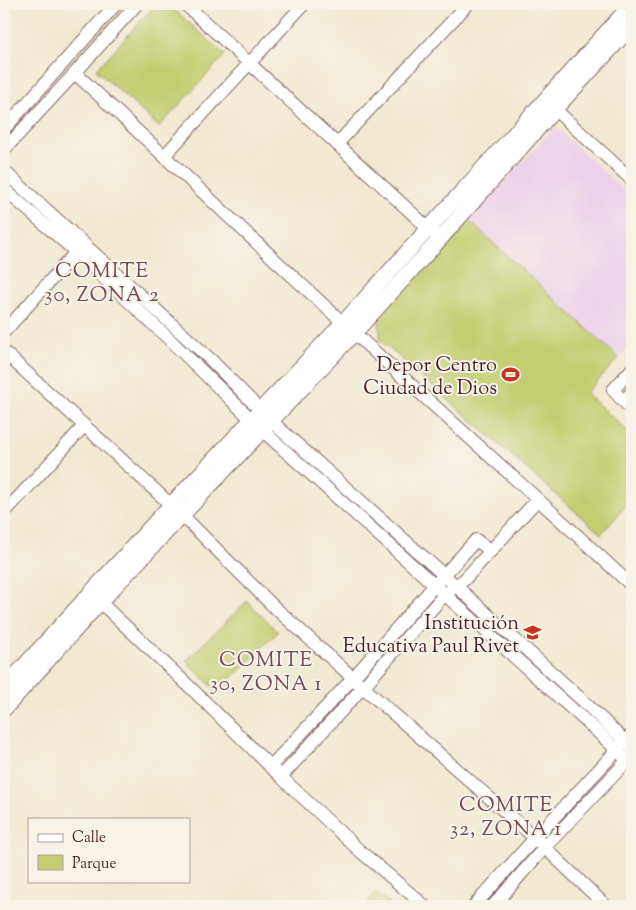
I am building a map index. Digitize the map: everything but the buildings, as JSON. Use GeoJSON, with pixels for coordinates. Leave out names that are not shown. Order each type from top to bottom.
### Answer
{"type":"FeatureCollection","features":[{"type":"Feature","properties":{"kind":"street"},"geometry":{"type":"LineString","coordinates":[[4,150],[137,4]]}},
{"type":"Feature","properties":{"kind":"street"},"geometry":{"type":"LineString","coordinates":[[185,4],[440,239]]}},
{"type":"Feature","properties":{"kind":"street"},"geometry":{"type":"LineString","coordinates":[[164,155],[304,4]]}},
{"type":"Feature","properties":{"kind":"street"},"geometry":{"type":"LineString","coordinates":[[337,144],[468,4]]}},
{"type":"Feature","properties":{"kind":"street"},"geometry":{"type":"LineString","coordinates":[[18,134],[5,125],[112,5],[124,18]]}},
{"type":"Feature","properties":{"kind":"street"},"geometry":{"type":"LineString","coordinates":[[4,688],[349,328],[440,239],[628,8]]}},
{"type":"Feature","properties":{"kind":"street"},"geometry":{"type":"LineString","coordinates":[[349,328],[429,228],[550,105],[632,26]]}},
{"type":"Feature","properties":{"kind":"street"},"geometry":{"type":"LineString","coordinates":[[75,73],[349,328],[632,586]]}},
{"type":"Feature","properties":{"kind":"street"},"geometry":{"type":"LineString","coordinates":[[550,105],[632,180]]}},
{"type":"Feature","properties":{"kind":"street"},"geometry":{"type":"LineString","coordinates":[[4,171],[210,359],[261,420],[434,586],[593,728],[627,744]]}},
{"type":"Feature","properties":{"kind":"street"},"geometry":{"type":"LineString","coordinates":[[4,189],[261,420],[444,575],[582,700],[627,744],[631,761],[545,847],[493,906]]}},
{"type":"Feature","properties":{"kind":"street"},"geometry":{"type":"LineString","coordinates":[[4,332],[76,252]]}},
{"type":"Feature","properties":{"kind":"street"},"geometry":{"type":"LineString","coordinates":[[4,352],[176,510],[272,605],[545,847],[606,906]]}},
{"type":"Feature","properties":{"kind":"street"},"geometry":{"type":"LineString","coordinates":[[629,401],[613,390],[632,369]]}},
{"type":"Feature","properties":{"kind":"street"},"geometry":{"type":"LineString","coordinates":[[4,513],[84,426]]}},
{"type":"Feature","properties":{"kind":"street"},"geometry":{"type":"LineString","coordinates":[[281,777],[444,595],[465,579],[538,499]]}},
{"type":"Feature","properties":{"kind":"street"},"geometry":{"type":"LineString","coordinates":[[4,709],[100,602],[176,510]]}},
{"type":"Feature","properties":{"kind":"street"},"geometry":{"type":"LineString","coordinates":[[270,767],[353,678],[476,540],[491,551]]}},
{"type":"Feature","properties":{"kind":"street"},"geometry":{"type":"LineString","coordinates":[[100,602],[193,690],[270,767],[360,851],[425,906]]}},
{"type":"Feature","properties":{"kind":"street"},"geometry":{"type":"LineString","coordinates":[[474,906],[535,838],[627,744]]}},
{"type":"Feature","properties":{"kind":"shaded area"},"geometry":{"type":"Polygon","coordinates":[[[555,127],[632,198],[632,343],[619,358],[468,220],[555,127]]]}},
{"type":"Feature","properties":{"kind":"green space"},"geometry":{"type":"Polygon","coordinates":[[[156,4],[168,4],[225,55],[159,127],[96,70],[156,4]]]}},
{"type":"Feature","properties":{"kind":"green space","name":"Depor Centro Ciudad de Dios"},"geometry":{"type":"Polygon","coordinates":[[[468,220],[619,358],[586,393],[632,435],[632,499],[601,534],[380,340],[379,315],[468,220]]]}},
{"type":"Feature","properties":{"kind":"green space"},"geometry":{"type":"Polygon","coordinates":[[[247,601],[278,632],[218,692],[186,661],[247,601]]]}},
{"type":"Feature","properties":{"kind":"green space"},"geometry":{"type":"Polygon","coordinates":[[[376,893],[393,906],[365,906],[376,893]]]}},
{"type":"Feature","properties":{"kind":"place","name":"Depor Centro Ciudad de Dios"},"geometry":{"type":"Point","coordinates":[511,375]}},
{"type":"Feature","properties":{"kind":"place","name":"Institución Educativa Paul Rivet"},"geometry":{"type":"Point","coordinates":[533,633]}},
{"type":"Feature","properties":{"kind":"district","name":"COMITE 30, ZONA 2"},"geometry":{"type":"Point","coordinates":[102,282]}},
{"type":"Feature","properties":{"kind":"district","name":"COMITE 30, ZONA 1"},"geometry":{"type":"Point","coordinates":[266,671]}},
{"type":"Feature","properties":{"kind":"district","name":"COMITE 32, ZONA 1"},"geometry":{"type":"Point","coordinates":[506,816]}}]}
